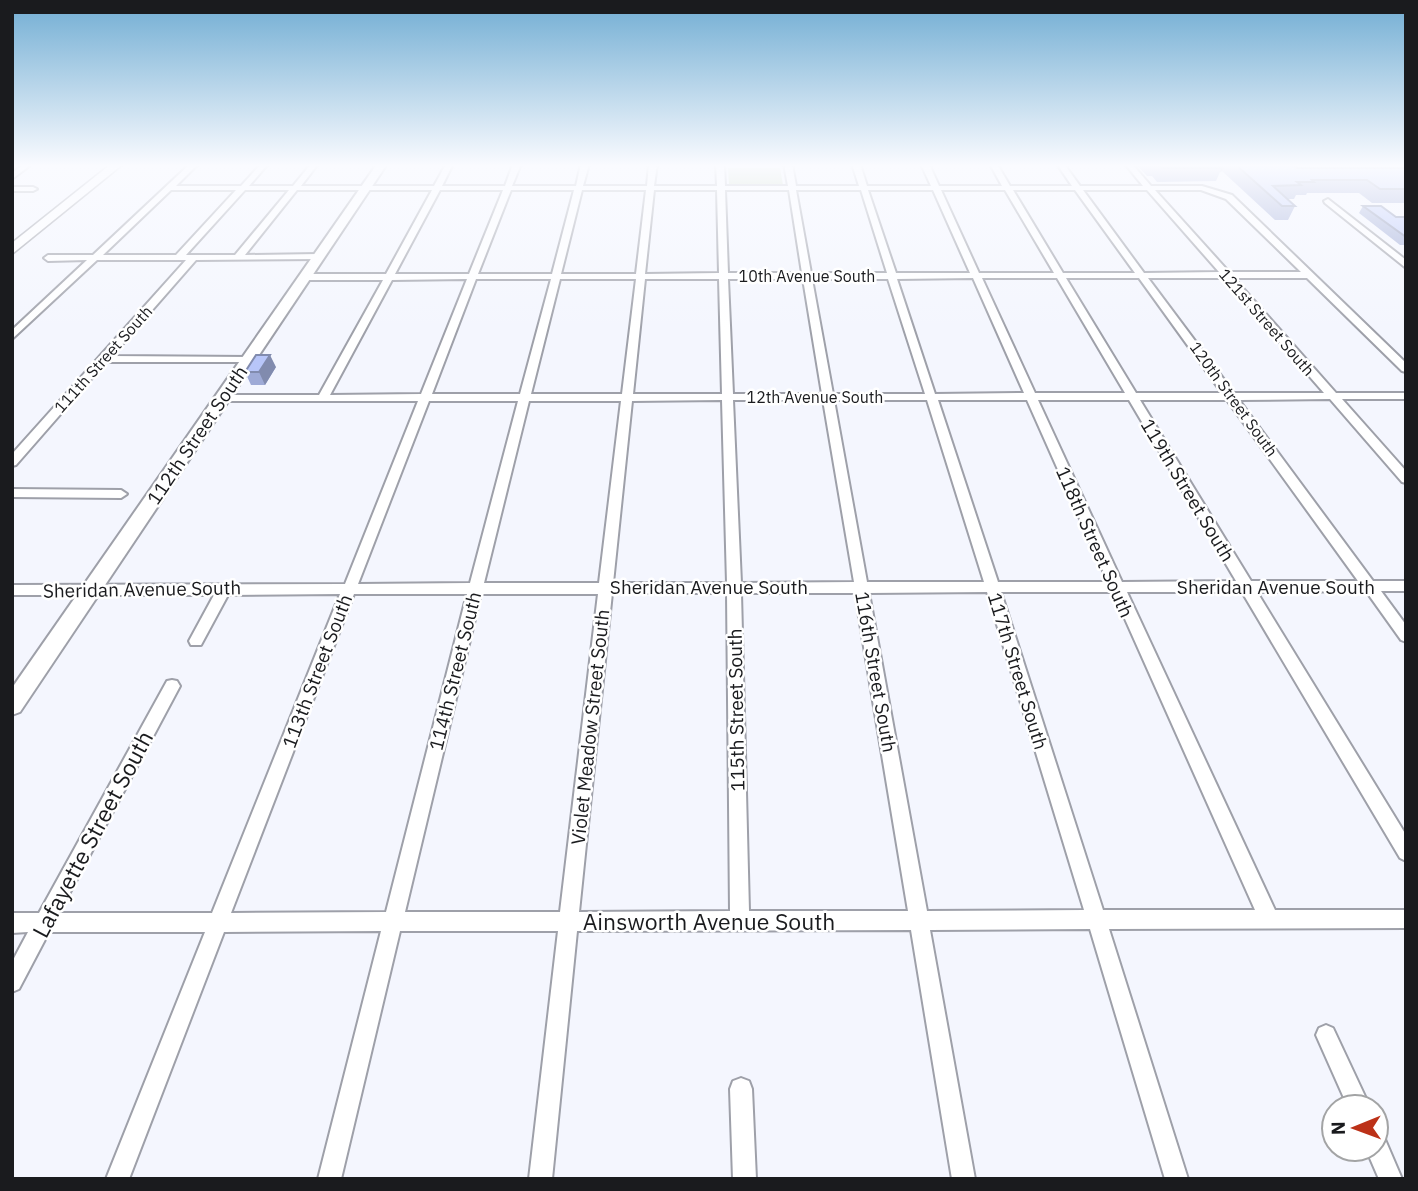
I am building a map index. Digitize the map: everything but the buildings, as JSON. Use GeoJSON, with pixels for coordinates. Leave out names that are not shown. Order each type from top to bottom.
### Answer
{"type":"FeatureCollection","features":[{"type":"Feature","properties":{"kind":"highway"},"geometry":{"type":"LineString","coordinates":[[12,237],[34,220]]}},
{"type":"Feature","properties":{"kind":"highway"},"geometry":{"type":"LineString","coordinates":[[12,250],[49,220]]}},
{"type":"Feature","properties":{"kind":"main road","name":"112th Street South"},"geometry":{"type":"LineString","coordinates":[[12,706],[344,220]]}},
{"type":"Feature","properties":{"kind":"street"},"geometry":{"type":"LineString","coordinates":[[12,336],[137,220]]}},
{"type":"Feature","properties":{"kind":"street"},"geometry":{"type":"LineString","coordinates":[[179,257],[214,220]]}},
{"type":"Feature","properties":{"kind":"street"},"geometry":{"type":"LineString","coordinates":[[238,257],[269,220]]}},
{"type":"Feature","properties":{"kind":"street"},"geometry":{"type":"LineString","coordinates":[[323,398],[420,220]]}},
{"type":"Feature","properties":{"kind":"street","name":"113th Street South"},"geometry":{"type":"LineString","coordinates":[[117,1179],[496,220]]}},
{"type":"Feature","properties":{"kind":"street","name":"114th Street South"},"geometry":{"type":"LineString","coordinates":[[329,1179],[391,922],[571,220]]}},
{"type":"Feature","properties":{"kind":"street","name":"Violet Meadow Street South"},"geometry":{"type":"LineString","coordinates":[[540,1179],[647,220]]}},
{"type":"Feature","properties":{"kind":"street","name":"115th Street South"},"geometry":{"type":"LineString","coordinates":[[723,220],[740,921]]}},
{"type":"Feature","properties":{"kind":"street","name":"116th Street South"},"geometry":{"type":"LineString","coordinates":[[797,220],[964,1179]]}},
{"type":"Feature","properties":{"kind":"street","name":"117th Street South"},"geometry":{"type":"LineString","coordinates":[[872,220],[992,586],[1177,1179]]}},
{"type":"Feature","properties":{"kind":"street","name":"118th Street South"},"geometry":{"type":"LineString","coordinates":[[950,220],[1115,588],[1269,919]]}},
{"type":"Feature","properties":{"kind":"street","name":"119th Street South"},"geometry":{"type":"LineString","coordinates":[[1026,220],[1406,852]]}},
{"type":"Feature","properties":{"kind":"street","name":"120th Street South"},"geometry":{"type":"LineString","coordinates":[[1101,220],[1406,636]]}},
{"type":"Feature","properties":{"kind":"street","name":"121st Street South"},"geometry":{"type":"LineString","coordinates":[[1176,220],[1406,479]]}},
{"type":"Feature","properties":{"kind":"street"},"geometry":{"type":"LineString","coordinates":[[1252,220],[1406,369]]}},
{"type":"Feature","properties":{"kind":"street"},"geometry":{"type":"LineString","coordinates":[[1351,220],[1406,265]]}},
{"type":"Feature","properties":{"kind":"street","name":"111th Street South"},"geometry":{"type":"LineString","coordinates":[[12,462],[194,257]]}},
{"type":"Feature","properties":{"kind":"street"},"geometry":{"type":"LineString","coordinates":[[48,258],[318,257]]}},
{"type":"Feature","properties":{"kind":"street","name":"10th Avenue South"},"geometry":{"type":"LineString","coordinates":[[305,277],[1310,275]]}},
{"type":"Feature","properties":{"kind":"street"},"geometry":{"type":"LineString","coordinates":[[103,359],[249,360]]}},
{"type":"Feature","properties":{"kind":"street","name":"12th Avenue South"},"geometry":{"type":"LineString","coordinates":[[223,398],[1406,396]]}},
{"type":"Feature","properties":{"kind":"street"},"geometry":{"type":"LineString","coordinates":[[12,493],[121,494]]}},
{"type":"Feature","properties":{"kind":"street","name":"Sheridan Avenue South"},"geometry":{"type":"LineString","coordinates":[[12,590],[1406,586]]}},
{"type":"Feature","properties":{"kind":"street"},"geometry":{"type":"LineString","coordinates":[[196,641],[225,588]]}},
{"type":"Feature","properties":{"kind":"street","name":"Lafayette Street South"},"geometry":{"type":"LineString","coordinates":[[12,982],[172,686]]}},
{"type":"Feature","properties":{"kind":"street","name":"Ainsworth Avenue South"},"geometry":{"type":"LineString","coordinates":[[12,923],[1406,919]]}},
{"type":"Feature","properties":{"kind":"street"},"geometry":{"type":"LineString","coordinates":[[1326,1035],[1353,1093]]}},
{"type":"Feature","properties":{"kind":"street"},"geometry":{"type":"LineString","coordinates":[[741,1089],[745,1179]]}}]}
